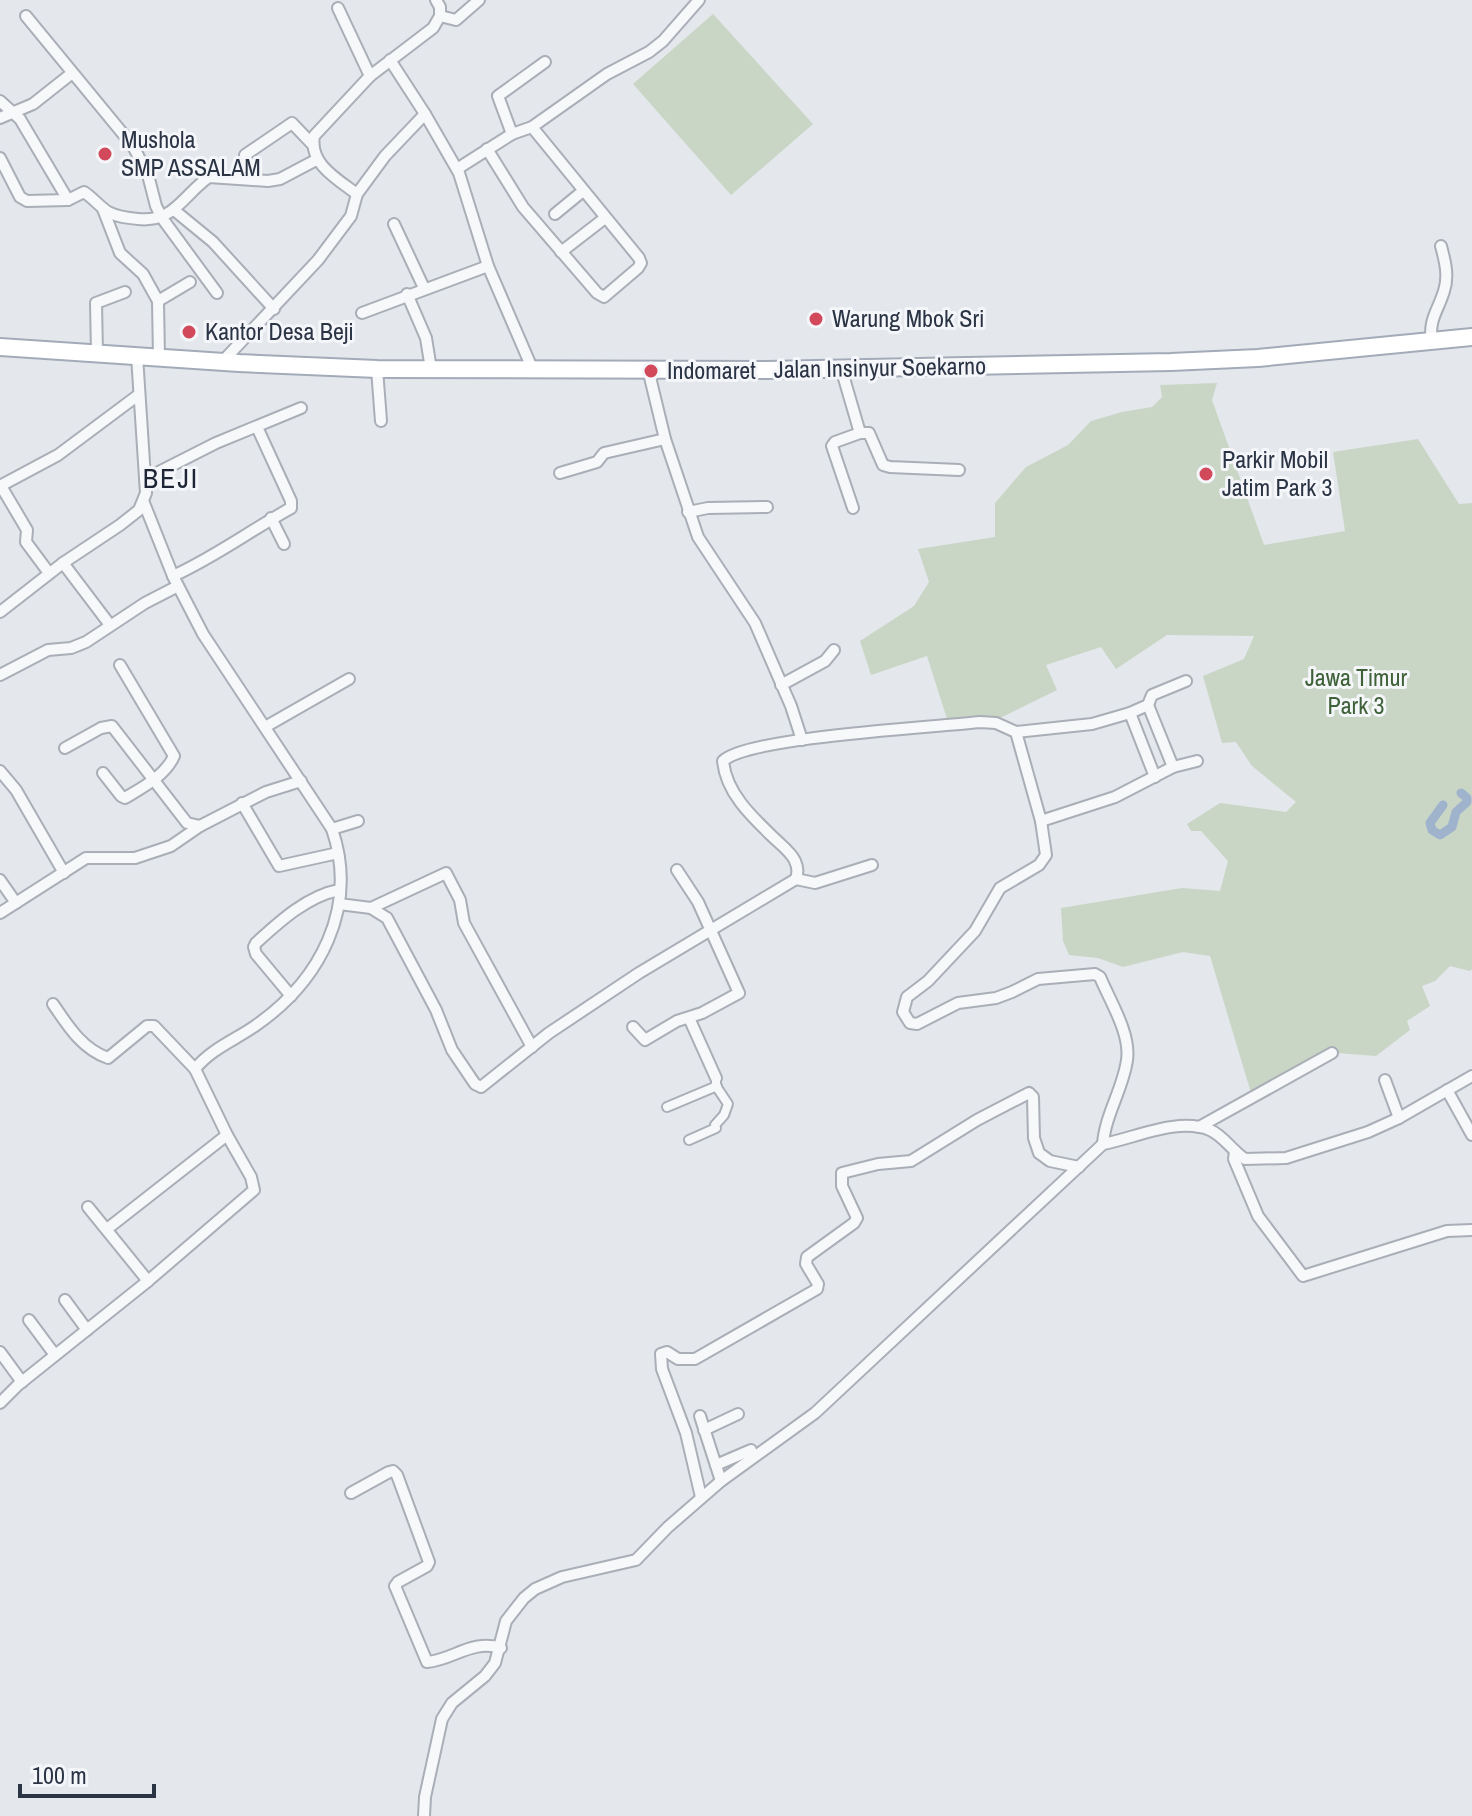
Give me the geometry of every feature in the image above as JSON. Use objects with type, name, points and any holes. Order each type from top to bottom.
[{"type":"main road","name":"Jalan Insinyur Soekarno","points":[[0,347],[377,369],[841,368],[1258,358],[1472,337]]},
{"type":"street","points":[[357,194],[316,160],[313,145],[317,131],[370,76],[433,28],[440,16],[436,0]]},
{"type":"street","points":[[440,16],[456,20],[479,0]]},
{"type":"street","points":[[457,169],[512,134],[532,127],[607,74],[649,52],[663,41],[699,0]]},
{"type":"street","points":[[338,8],[370,76]]},
{"type":"street","points":[[26,16],[133,146],[148,175],[162,218],[217,293]]},
{"type":"street","points":[[390,60],[457,169],[488,266],[532,368]]},
{"type":"street","points":[[512,134],[498,96],[545,62]]},
{"type":"street","points":[[0,118],[33,104],[71,74]]},
{"type":"street","points":[[0,101],[33,138],[68,200]]},
{"type":"street","points":[[222,362],[318,260],[351,216],[357,194],[385,156],[425,114]]},
{"type":"street","points":[[245,155],[292,123],[313,145]]},
{"type":"street","points":[[487,149],[523,207],[597,293],[604,297],[641,263],[532,127]]},
{"type":"street","points":[[0,158],[20,197],[27,201],[68,200],[84,192],[103,209],[118,217],[151,221],[174,210],[209,177],[268,181],[280,179],[316,160]]},
{"type":"street","points":[[555,214],[583,191]]},
{"type":"street","points":[[103,209],[120,253],[143,274],[158,301],[159,358]]},
{"type":"street","points":[[174,210],[213,242],[274,309]]},
{"type":"street","points":[[561,252],[605,218]]},
{"type":"street","points":[[394,224],[424,288]]},
{"type":"street","points":[[1432,342],[1429,327],[1446,279],[1441,246]]},
{"type":"street","points":[[362,313],[488,266]]},
{"type":"street","points":[[158,301],[190,282]]},
{"type":"street","points":[[97,353],[94,305],[125,292]]},
{"type":"street","points":[[407,294],[426,338],[431,369]]},
{"type":"street","points":[[137,356],[144,503],[176,581],[203,634],[332,829],[338,853],[339,904],[331,937],[319,964],[291,996],[256,1026],[224,1044],[195,1069]]},
{"type":"street","points":[[841,368],[860,433]]},
{"type":"street","points":[[377,369],[381,421]]},
{"type":"street","points":[[648,369],[665,439],[688,512],[706,551],[755,623],[802,740]]},
{"type":"street","points":[[49,573],[26,542],[27,530],[0,486],[58,455],[137,396]]},
{"type":"street","points":[[145,479],[216,443],[301,408]]},
{"type":"street","points":[[0,675],[48,650],[71,648],[86,642],[271,518],[291,508],[291,501],[257,427]]},
{"type":"street","points":[[853,508],[832,446],[860,433],[869,433],[881,462],[886,466],[959,470]]},
{"type":"street","points":[[560,473],[597,462],[604,453],[665,439]]},
{"type":"street","points":[[0,612],[49,573],[120,525],[144,503]]},
{"type":"street","points":[[688,512],[708,508],[767,507]]},
{"type":"street","points":[[271,518],[284,544]]},
{"type":"street","points":[[63,563],[110,625]]},
{"type":"street","points":[[781,685],[825,661],[834,650]]},
{"type":"street","points":[[103,773],[125,798],[154,780],[169,767],[174,756],[120,665]]},
{"type":"street","points":[[265,727],[349,679]]},
{"type":"street","points":[[1173,767],[1148,705],[1152,695],[1186,681]]},
{"type":"street","points":[[796,879],[794,858],[734,794],[723,761],[741,751],[802,740],[980,722],[996,723],[1016,732],[1092,724],[1148,705]]},
{"type":"street","points":[[1130,713],[1155,777]]},
{"type":"street","points":[[65,748],[101,728],[112,726],[187,823],[200,826]]},
{"type":"street","points":[[1016,732],[1047,847],[1044,860],[1000,888],[975,931],[928,981],[907,997],[903,1012],[910,1023],[917,1024],[958,1003],[996,998],[1038,979],[1095,974],[1100,977],[1120,1025],[1127,1059],[1104,1131],[1103,1144]]},
{"type":"street","points":[[1041,821],[1115,797],[1173,767],[1197,761]]},
{"type":"street","points":[[0,771],[16,790],[64,873]]},
{"type":"street","points":[[0,913],[86,858],[125,860],[171,846],[242,803],[301,781]]},
{"type":"street","points":[[242,803],[279,866],[338,853]]},
{"type":"street","points":[[332,829],[358,821]]},
{"type":"street","points":[[339,904],[371,908],[387,918],[436,1010],[452,1050],[475,1084],[481,1087],[549,1033],[639,973],[796,879],[815,883],[872,865]]},
{"type":"street","points":[[633,1027],[645,1040],[677,1021],[739,993],[698,902],[677,870]]},
{"type":"street","points":[[371,908],[446,873],[460,900],[464,923],[532,1047]]},
{"type":"street","points":[[0,880],[16,903]]},
{"type":"street","points":[[291,996],[256,954],[254,947],[283,918],[339,890]]},
{"type":"street","points":[[0,1403],[254,1190],[251,1177],[195,1069],[154,1026],[147,1026],[108,1058],[89,1049],[53,1004]]},
{"type":"street","points":[[689,1018],[728,1104],[716,1128],[689,1140]]},
{"type":"street","points":[[1199,1127],[1332,1053]]},
{"type":"street","points":[[424,1816],[442,1719],[452,1703],[485,1676],[495,1663],[506,1621],[514,1609],[535,1589],[562,1577],[636,1560],[701,1497],[815,1413],[1103,1144],[1161,1128],[1199,1127],[1217,1134],[1245,1159],[1286,1158],[1368,1132],[1472,1076]]},
{"type":"street","points":[[1385,1080],[1399,1118]]},
{"type":"street","points":[[667,1107],[716,1082]]},
{"type":"street","points":[[1447,1090],[1472,1135]]},
{"type":"street","points":[[701,1497],[686,1433],[662,1369],[661,1354],[667,1352],[678,1359],[695,1359],[817,1289],[818,1284],[806,1264],[807,1257],[857,1218],[842,1186],[842,1173],[878,1164],[911,1161],[977,1120],[1029,1093],[1033,1097],[1034,1138],[1039,1153],[1050,1161],[1079,1167]]},
{"type":"street","points":[[107,1229],[227,1135]]},
{"type":"street","points":[[1235,1151],[1234,1159],[1258,1216],[1303,1276],[1447,1231],[1472,1230]]},
{"type":"street","points":[[88,1207],[148,1281]]},
{"type":"street","points":[[65,1300],[87,1330]]},
{"type":"street","points":[[29,1320],[55,1355]]},
{"type":"street","points":[[0,1352],[22,1382]]},
{"type":"street","points":[[704,1430],[738,1414]]},
{"type":"street","points":[[700,1416],[721,1481]]},
{"type":"street","points":[[716,1465],[751,1450]]},
{"type":"street","points":[[351,1493],[389,1472],[397,1475],[429,1562],[395,1586],[427,1662],[478,1645],[501,1648]]},
{"type":"green space","points":[[713,14],[813,124],[731,195],[633,84]]},
{"type":"green space","name":"Jawa Timur Park 3","points":[[1217,383],[1212,400],[1264,545],[1345,531],[1333,452],[1418,439],[1459,504],[1472,503],[1472,969],[1450,966],[1435,981],[1422,986],[1430,1006],[1407,1021],[1410,1030],[1376,1056],[1324,1052],[1251,1093],[1210,956],[1183,952],[1123,967],[1098,958],[1069,955],[1063,941],[1061,908],[1182,888],[1220,891],[1228,861],[1201,831],[1191,831],[1187,824],[1220,803],[1286,812],[1296,802],[1252,766],[1236,742],[1222,743],[1203,676],[1244,659],[1254,636],[1167,635],[1116,669],[1101,647],[1046,665],[1057,690],[1002,717],[948,722],[927,656],[871,675],[860,641],[914,606],[929,582],[918,549],[995,537],[995,503],[1026,467],[1068,445],[1091,421],[1152,407],[1162,397],[1160,385]]},
{"type":"waterway","points":[[1443,805],[1430,823],[1432,830],[1440,835],[1452,827],[1456,812],[1467,802],[1461,793]]},
{"type":"place","name":"Mushola SMP ASSALAM","points":[[105,154]]},
{"type":"place","name":"Warung Mbok Sri","points":[[816,319]]},
{"type":"place","name":"Kantor Desa Beji","points":[[189,332]]},
{"type":"place","name":"Indomaret","points":[[651,371]]},
{"type":"place","name":"Parkir Mobil Jatim Park 3","points":[[1206,474]]},
{"type":"district","name":"BEJI","points":[[171,478]]}]
